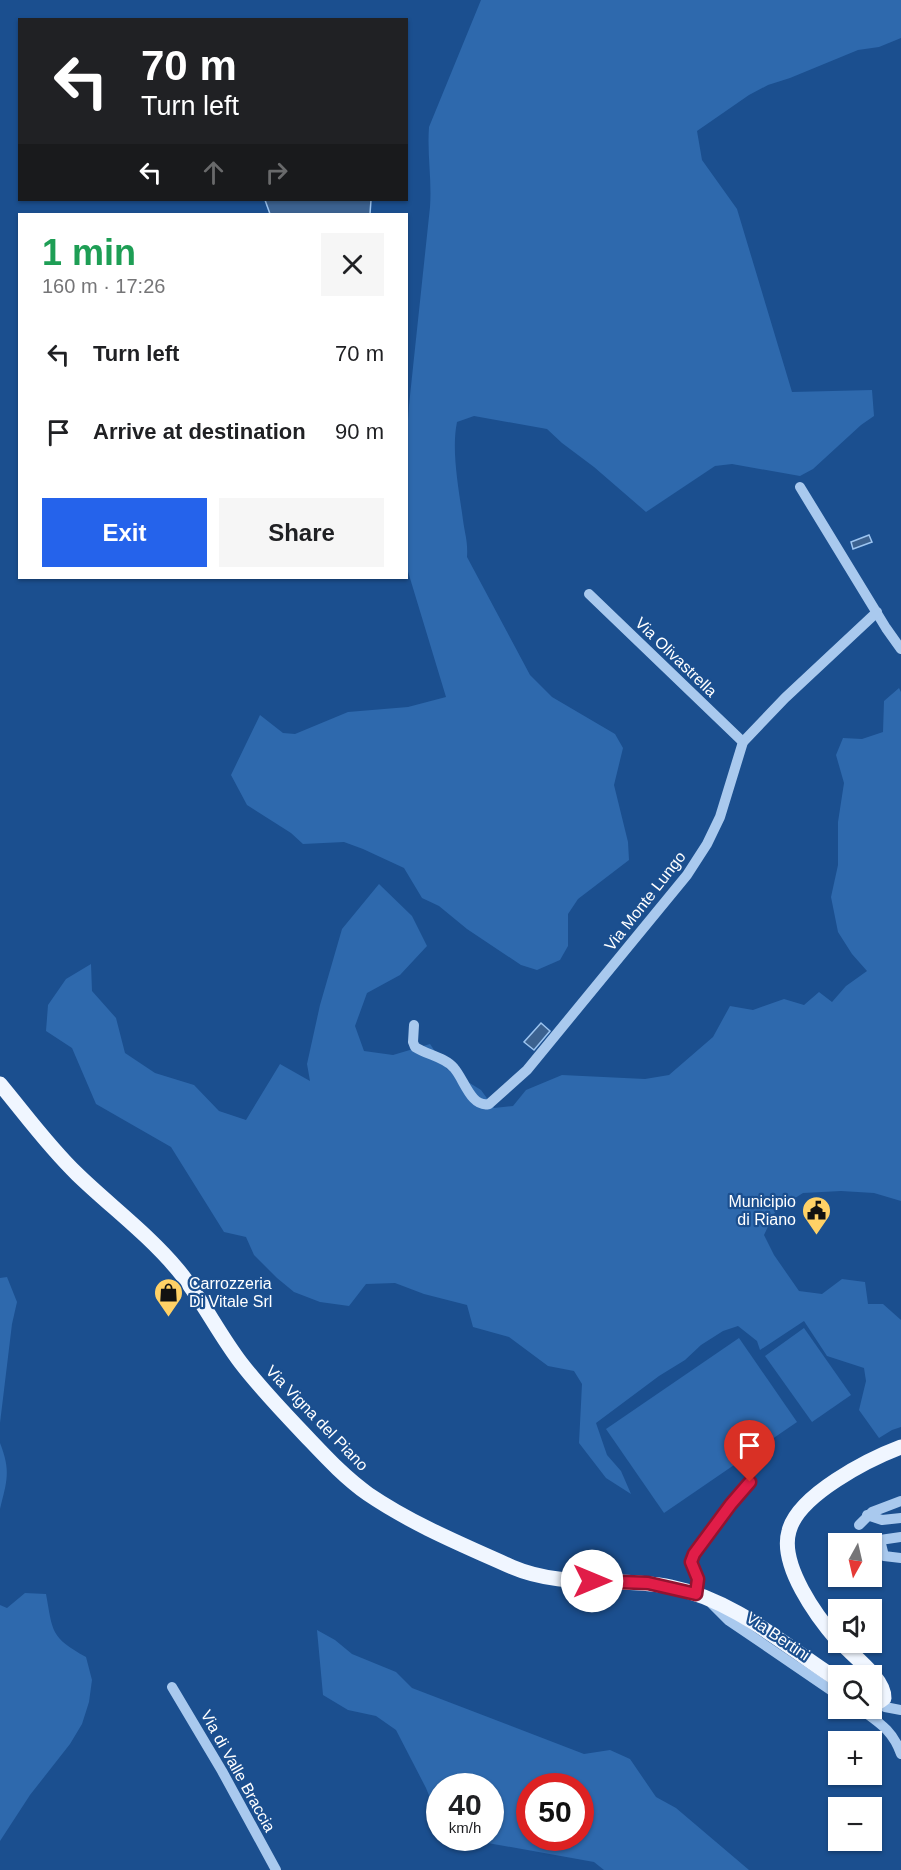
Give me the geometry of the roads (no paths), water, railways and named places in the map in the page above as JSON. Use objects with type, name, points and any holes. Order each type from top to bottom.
[{"type":"main road","name":"Via Vigna del Piano","points":[[0,1084],[63,1160],[150,1239],[178,1270],[198,1296],[231,1349],[267,1395],[337,1468],[367,1493],[414,1521],[514,1568],[533,1574],[565,1581],[648,1583],[700,1596],[763,1628],[828,1673]]},
{"type":"main road","points":[[828,1628],[817,1615],[799,1584],[788,1551],[789,1529],[801,1510],[827,1487],[864,1463],[901,1447]]},
{"type":"main road","points":[[850,1653],[863,1665]]},
{"type":"street","points":[[800,487],[901,649]]},
{"type":"street","name":"Via Olivastrella","points":[[589,594],[743,742]]},
{"type":"street","name":"Via Monte Lungo","points":[[414,1025],[415,1047],[449,1063],[476,1101],[482,1105],[489,1104],[527,1070],[687,874],[720,817],[743,742],[785,698],[876,612]]},
{"type":"street","points":[[700,1596],[698,1579],[691,1562],[694,1554],[750,1482]]},
{"type":"street","points":[[859,1525],[867,1515],[901,1501]]},
{"type":"street","points":[[867,1515],[882,1520],[901,1518]]},
{"type":"street","points":[[901,1537],[880,1540],[884,1556],[901,1558]]},
{"type":"street","name":"Via Bertini","points":[[700,1596],[728,1620],[828,1688]]},
{"type":"street","name":"Via di Valle Braccia","points":[[172,1687],[276,1870]]},
{"type":"street","points":[[882,1705],[901,1710]]},
{"type":"street","points":[[874,1719],[894,1736],[901,1754]]},
{"type":"place","name":"Municipio di Riano","points":[[817,1236]]},
{"type":"place","name":"Carrozzeria Di Vitale Srl","points":[[168,1318]]}]
